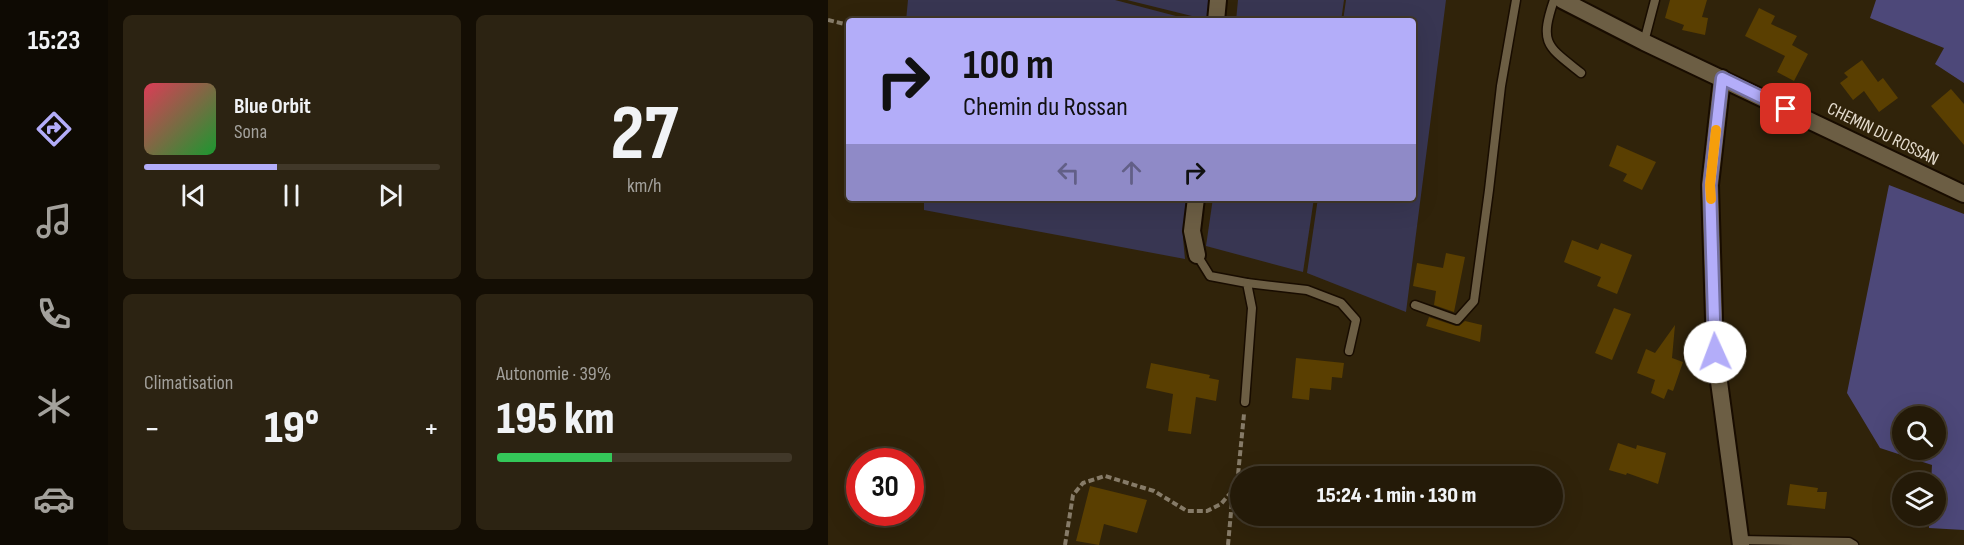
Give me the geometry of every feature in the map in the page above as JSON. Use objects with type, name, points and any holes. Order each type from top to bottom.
[{"type":"street","points":[[1216,18],[1218,0]]},
{"type":"street","name":"CHEMIN DU ROSSAN","points":[[1562,0],[1644,42],[1964,194]]},
{"type":"street","points":[[1722,78],[1710,185],[1715,352],[1741,542]]},
{"type":"street","points":[[1196,201],[1192,231],[1197,255]]},
{"type":"lane","points":[[1415,305],[1457,320],[1474,301],[1501,86],[1516,0]]},
{"type":"lane","points":[[1554,0],[1545,32],[1553,50],[1581,73]]},
{"type":"lane","points":[[1644,42],[1655,0]]},
{"type":"lane","points":[[1197,255],[1210,276],[1307,290],[1341,303],[1356,320],[1349,351]]},
{"type":"lane","points":[[1245,402],[1252,308],[1247,283]]},
{"type":"lane","points":[[1741,542],[1849,542],[1854,545]]},
{"type":"path","points":[[828,20],[846,24]]},
{"type":"path","points":[[1239,466],[1245,402]]},
{"type":"path","points":[[1065,545],[1073,495],[1083,483],[1105,476],[1154,491],[1187,511],[1208,511],[1221,504],[1230,494]]},
{"type":"path","points":[[1228,545],[1230,523]]},
{"type":"shaded area","points":[[908,0],[1115,0],[1184,18],[906,18]]},
{"type":"shaded area","points":[[1127,0],[1211,0],[1208,18],[1200,18]]},
{"type":"shaded area","points":[[1238,0],[1344,0],[1341,18],[1236,18]]},
{"type":"shaded area","points":[[1346,0],[1446,0],[1406,312],[1307,273],[1318,201],[1416,201],[1416,18],[1343,18]]},
{"type":"shaded area","points":[[1876,0],[1964,0],[1964,83],[1935,64],[1944,48],[1870,18]]},
{"type":"shaded area","points":[[1889,185],[1964,214],[1964,530],[1929,528],[1929,526],[1946,526],[1946,472],[1932,472],[1932,465],[1917,460],[1946,460],[1946,406],[1892,406],[1892,452],[1880,448],[1847,393]]},
{"type":"shaded area","points":[[924,201],[1187,201],[1183,238],[1185,259],[924,210]]},
{"type":"shaded area","points":[[1213,201],[1314,201],[1303,272],[1206,246]]},
{"type":"building","points":[[1670,0],[1707,0],[1702,17],[1708,18],[1705,35],[1682,30],[1684,25],[1665,18]]},
{"type":"building","points":[[1759,8],[1775,16],[1771,24],[1797,36],[1792,45],[1808,54],[1794,81],[1777,72],[1785,56],[1745,36]]},
{"type":"building","points":[[1862,60],[1878,82],[1883,78],[1898,98],[1879,112],[1864,91],[1853,100],[1840,83],[1848,77],[1844,73]]},
{"type":"building","points":[[1951,89],[1964,104],[1964,145],[1931,106]]},
{"type":"building","points":[[1617,145],[1656,162],[1642,190],[1623,181],[1627,174],[1609,166]]},
{"type":"building","points":[[1572,240],[1598,250],[1601,243],[1632,255],[1617,294],[1597,286],[1601,277],[1564,262]]},
{"type":"building","points":[[1446,253],[1465,257],[1454,312],[1434,305],[1436,291],[1413,286],[1417,263],[1443,268]]},
{"type":"building","points":[[1614,308],[1631,314],[1612,360],[1595,353]]},
{"type":"building","points":[[1429,317],[1456,326],[1465,321],[1482,325],[1480,342],[1426,326]]},
{"type":"building","points":[[1675,325],[1672,358],[1683,362],[1673,391],[1668,389],[1664,399],[1651,393],[1655,380],[1637,373],[1646,349],[1655,353]]},
{"type":"building","points":[[1296,358],[1344,363],[1342,378],[1332,377],[1331,390],[1310,388],[1309,400],[1292,398]]},
{"type":"building","points":[[1151,363],[1210,375],[1209,378],[1219,380],[1216,401],[1196,397],[1191,434],[1168,431],[1173,394],[1146,388]]},
{"type":"building","points":[[1618,443],[1636,449],[1637,445],[1666,453],[1658,484],[1627,473],[1626,475],[1609,470]]},
{"type":"building","points":[[1790,484],[1818,488],[1817,492],[1827,492],[1825,509],[1787,505]]},
{"type":"building","points":[[1090,486],[1147,500],[1137,533],[1104,524],[1099,545],[1076,541]]},
{"type":"slow traffic","points":[[1711,199],[1710,185],[1716,130]]},
{"type":"route","points":[[1715,352],[1710,185],[1722,78],[1786,109]]}]
